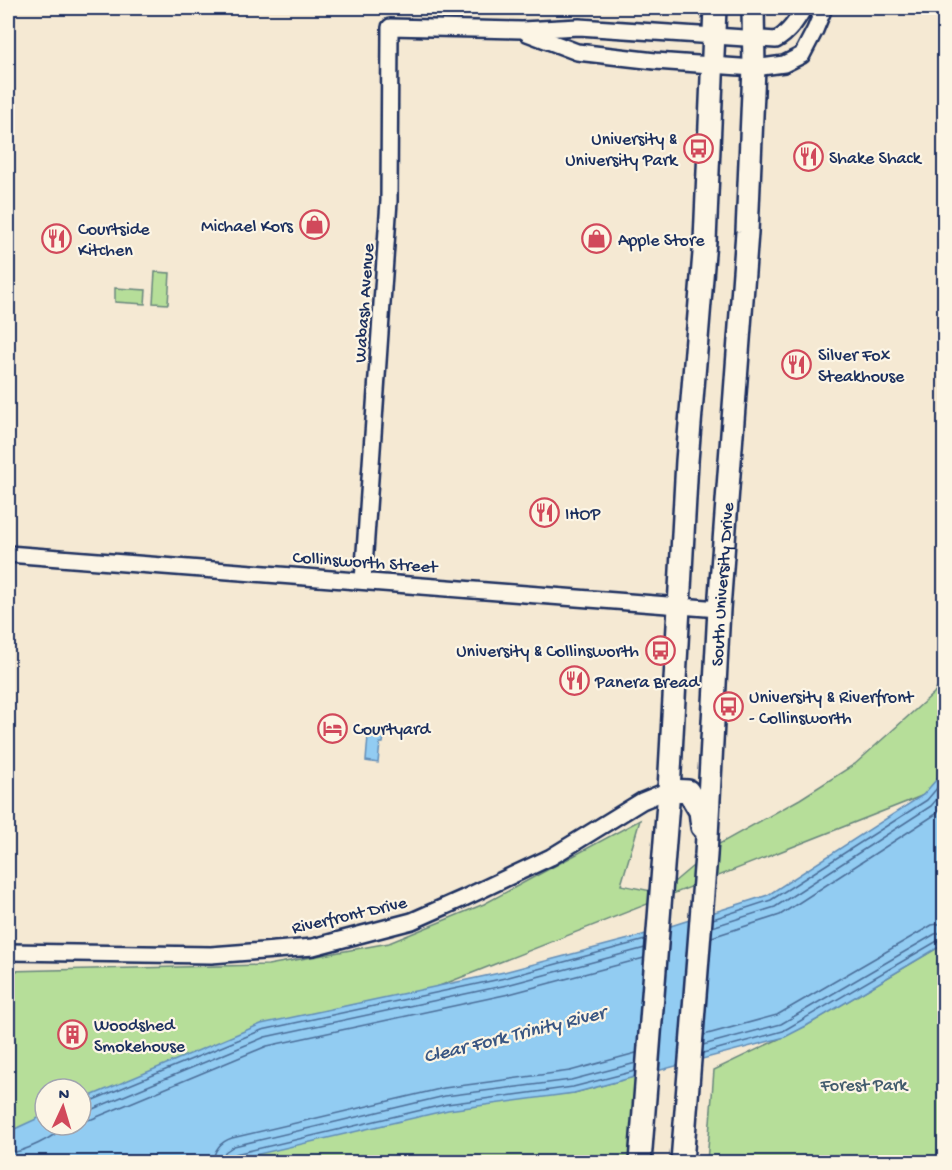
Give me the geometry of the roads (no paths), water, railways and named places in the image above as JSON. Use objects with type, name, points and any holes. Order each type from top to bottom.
[{"type":"main road","points":[[640,1162],[669,790],[687,460],[705,241],[715,8]]},
{"type":"main road","name":"South University Drive","points":[[682,1162],[705,864],[719,609],[747,232],[754,68],[753,8]]},
{"type":"main road","points":[[669,790],[688,791],[700,811],[705,864]]},
{"type":"street","points":[[522,30],[579,27],[776,40],[784,36],[804,8]]},
{"type":"street","points":[[522,30],[577,52],[754,68],[784,64],[802,55],[816,30],[824,8]]},
{"type":"street","name":"Wabash Avenue","points":[[363,581],[389,201],[390,27],[522,30]]},
{"type":"street","name":"Collinsworth Street","points":[[8,554],[719,609]]},
{"type":"street","name":"Riverfront Drive","points":[[8,952],[211,955],[313,947],[412,921],[510,878],[550,857],[642,801],[669,790]]},
{"type":"water","points":[[368,736],[384,737],[383,743],[380,743],[378,763],[366,761]]},
{"type":"water","name":"Clear Fork Trinity River","points":[[944,771],[944,944],[785,1037],[574,1093],[448,1110],[224,1162],[8,1162],[8,1132],[33,1121],[33,1137],[93,1137],[93,1095],[261,1024],[504,972],[633,938],[768,895],[923,795]]},
{"type":"place","name":"University & University Park","points":[[698,148]]},
{"type":"place","name":"Shake Shack","points":[[808,157]]},
{"type":"place","name":"Michael Kors","points":[[314,225]]},
{"type":"place","name":"Courtside Kitchen","points":[[57,238]]},
{"type":"place","name":"Apple Store","points":[[597,239]]},
{"type":"place","name":"Silver Fox Steakhouse","points":[[797,364]]},
{"type":"place","name":"IHOP","points":[[544,513]]},
{"type":"place","name":"University & Collinsworth","points":[[660,650]]},
{"type":"place","name":"Panera Bread","points":[[574,681]]},
{"type":"place","name":"University & Riverfront - Collinsworth","points":[[728,706]]},
{"type":"place","name":"Courtyard","points":[[332,728]]},
{"type":"place","name":"Woodshed Smokehouse","points":[[73,1034]]},
{"type":"park label","name":"Forest Park","points":[[864,1084]]}]
